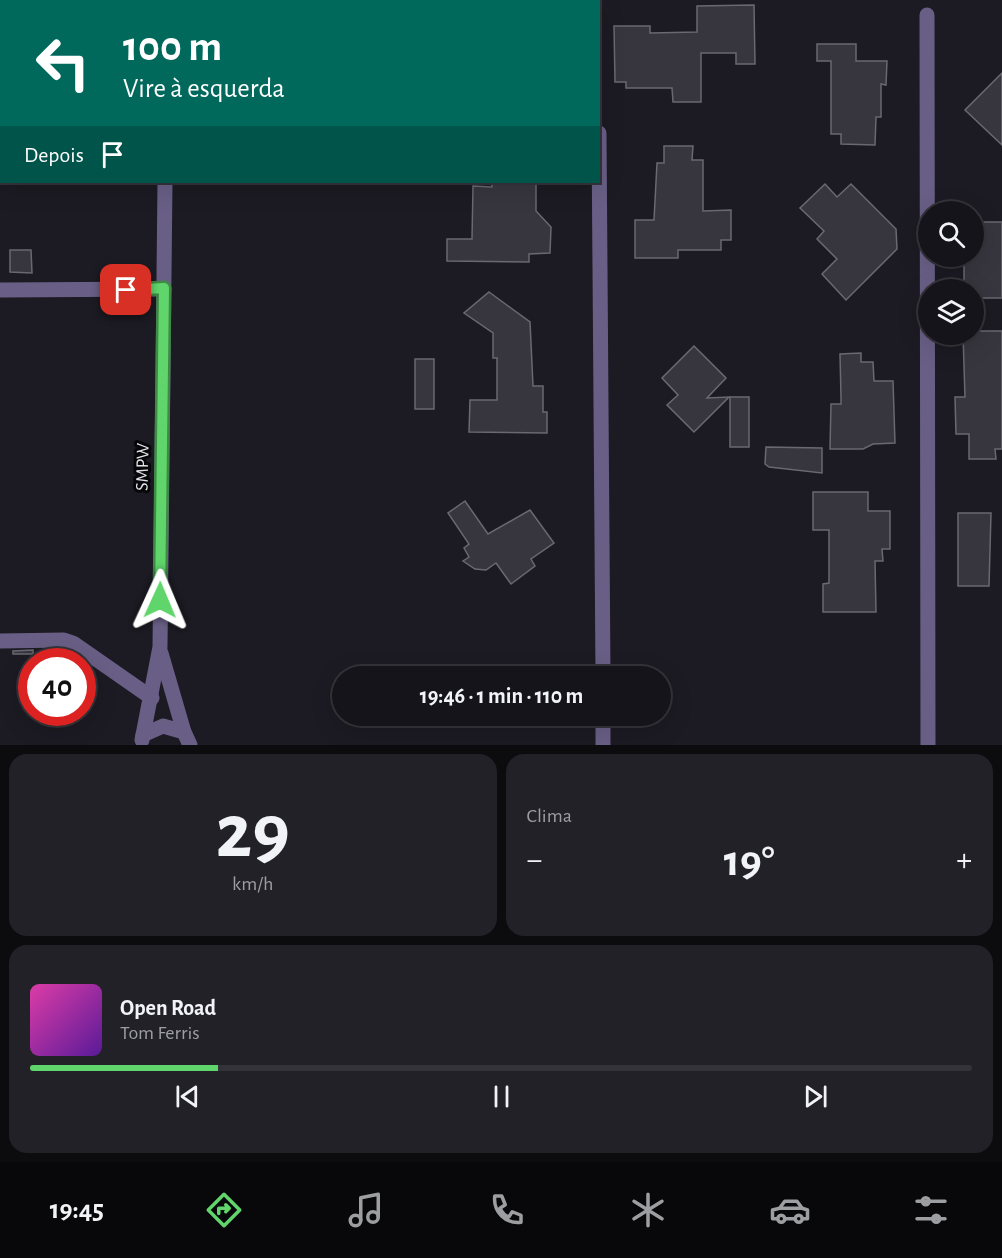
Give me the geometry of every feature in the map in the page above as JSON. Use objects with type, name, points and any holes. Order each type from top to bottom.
[{"type":"street","points":[[927,15],[928,745]]},
{"type":"street","name":"SMPW","points":[[142,740],[152,698],[160,647],[165,183]]},
{"type":"street","points":[[599,183],[603,666]]},
{"type":"street","points":[[0,290],[164,288]]},
{"type":"street","points":[[0,641],[64,640],[73,643],[152,698]]},
{"type":"street","name":"SMPW","points":[[160,647],[187,739]]},
{"type":"street","points":[[142,740],[163,726],[187,739]]},
{"type":"street","points":[[603,726],[603,745]]},
{"type":"building","points":[[754,5],[755,64],[736,64],[736,53],[701,53],[701,102],[673,102],[672,88],[626,88],[626,82],[615,82],[614,26],[650,26],[650,33],[697,32],[697,6]]},
{"type":"building","points":[[817,44],[856,44],[856,61],[887,61],[886,85],[881,84],[881,117],[876,117],[875,145],[841,144],[841,134],[831,134],[831,61],[817,61]]},
{"type":"building","points":[[1002,73],[1002,145],[965,110]]},
{"type":"building","points":[[664,146],[693,146],[692,160],[703,160],[703,211],[731,210],[731,240],[721,240],[721,250],[678,250],[678,258],[635,258],[635,220],[654,220],[657,163],[664,163]]},
{"type":"building","points":[[492,183],[536,183],[536,211],[551,227],[550,253],[529,254],[529,262],[447,261],[447,239],[472,239],[473,186],[492,187]]},
{"type":"building","points":[[825,184],[837,197],[851,184],[896,229],[897,249],[846,300],[822,274],[837,259],[817,239],[824,231],[800,208]]},
{"type":"building","points":[[984,222],[1002,222],[1002,298],[984,298],[984,279],[964,279],[964,267],[984,267]]},
{"type":"building","points":[[10,250],[31,250],[32,273],[10,272]]},
{"type":"building","points":[[489,292],[530,322],[533,386],[543,386],[543,412],[547,412],[547,433],[469,432],[470,400],[497,400],[497,358],[493,358],[493,333],[464,313]]},
{"type":"building","points":[[984,331],[1002,331],[1002,449],[995,449],[996,459],[969,459],[969,434],[956,434],[955,397],[965,397],[963,345],[984,345]]},
{"type":"building","points":[[694,346],[726,378],[707,398],[729,397],[694,432],[667,405],[678,395],[662,378]]},
{"type":"building","points":[[861,353],[861,362],[873,362],[874,381],[893,381],[895,443],[873,444],[863,449],[830,449],[831,404],[841,404],[840,354]]},
{"type":"building","points":[[415,359],[434,359],[434,409],[415,409]]},
{"type":"building","points":[[730,397],[749,397],[749,447],[730,447]]},
{"type":"building","points":[[766,447],[822,448],[822,473],[769,467],[765,464]]},
{"type":"building","points":[[813,492],[868,492],[868,511],[890,511],[890,549],[882,549],[883,561],[875,561],[876,612],[823,612],[823,584],[829,583],[829,530],[813,530]]},
{"type":"building","points":[[465,501],[488,534],[530,510],[554,543],[531,559],[535,566],[511,584],[496,563],[486,570],[475,569],[463,561],[469,557],[464,548],[469,544],[448,513]]},
{"type":"building","points":[[958,513],[991,513],[989,586],[958,586]]},
{"type":"route","points":[[126,290],[164,288],[160,600]]}]
